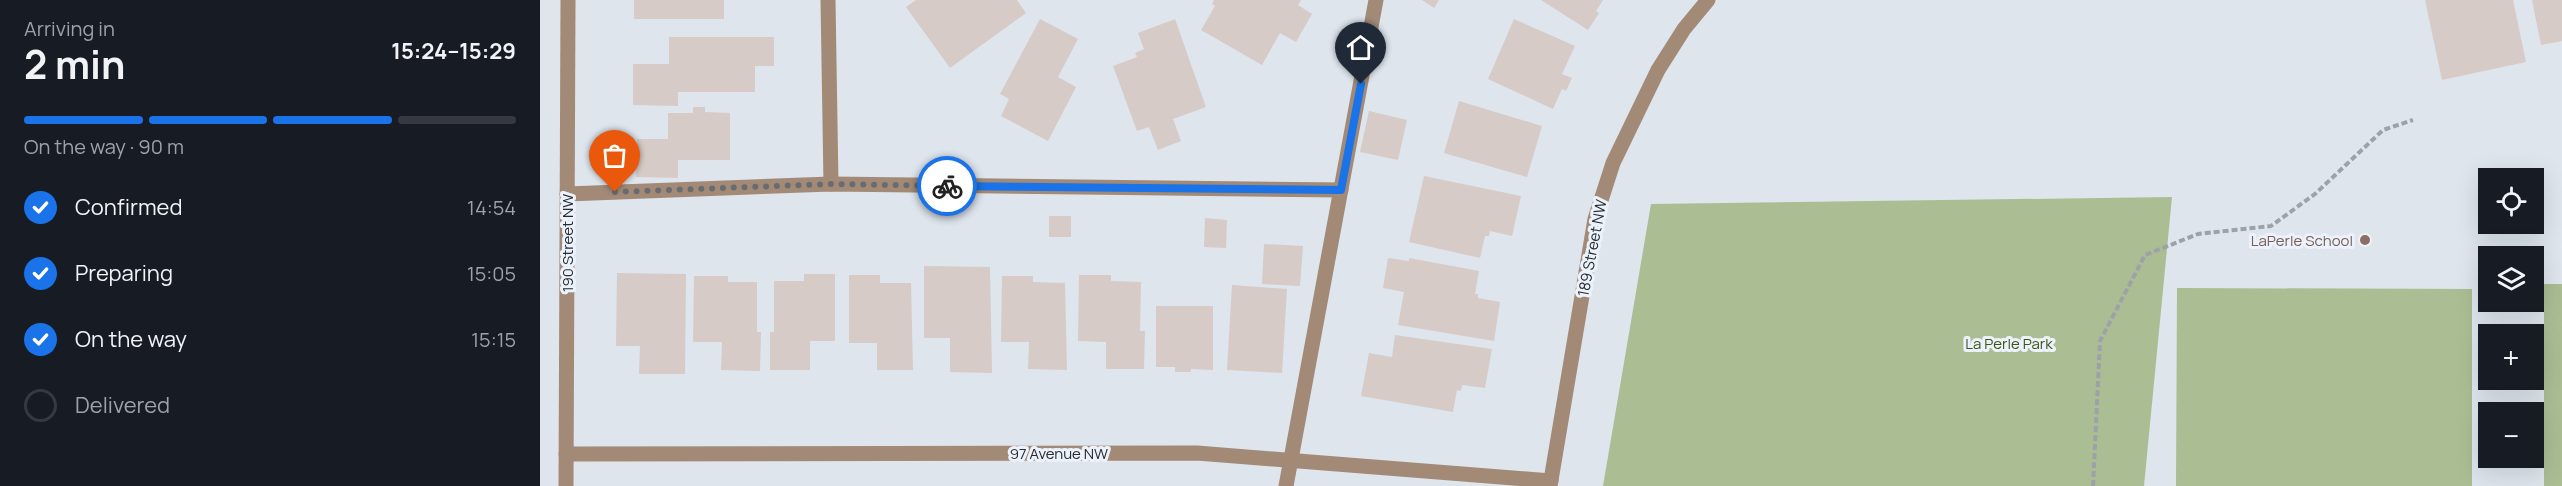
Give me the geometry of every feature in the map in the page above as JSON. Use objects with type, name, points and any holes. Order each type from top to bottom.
[{"type":"street","name":"190 Street NW","points":[[566,486],[568,0]]},
{"type":"street","points":[[828,0],[831,184]]},
{"type":"street","points":[[1286,486],[1376,0]]},
{"type":"street","name":"189 Street NW","points":[[1550,484],[1595,219],[1612,163],[1658,70],[1708,0]]},
{"type":"street","points":[[567,194],[831,184],[1341,190]]},
{"type":"street","name":"97 Avenue NW","points":[[566,454],[1197,453],[1550,484]]},
{"type":"path","points":[[2093,486],[2100,341],[2145,255],[2198,234],[2271,226],[2315,194],[2383,130],[2413,120]]},
{"type":"green space","name":"La Perle Park","points":[[2172,197],[2144,486],[1603,486],[1651,204]]},
{"type":"green space","points":[[2544,284],[2562,284],[2562,486],[2544,486]]},
{"type":"green space","points":[[2177,288],[2472,289],[2472,486],[2176,486]]},
{"type":"building","points":[[634,0],[724,0],[724,19],[634,19]]},
{"type":"building","points":[[916,0],[1017,0],[1026,13],[950,68],[906,7]]},
{"type":"building","points":[[1214,0],[1301,0],[1298,5],[1312,14],[1296,42],[1280,33],[1262,65],[1201,30],[1215,6],[1212,4]]},
{"type":"building","points":[[1422,0],[1439,0],[1434,8]]},
{"type":"building","points":[[1541,0],[1603,0],[1596,11],[1599,13],[1588,30]]},
{"type":"building","points":[[2425,0],[2513,0],[2526,62],[2442,80]]},
{"type":"building","points":[[2532,0],[2562,0],[2562,41],[2541,45]]},
{"type":"building","points":[[1040,19],[1078,39],[1058,77],[1076,87],[1048,141],[1001,116],[1009,99],[1000,94]]},
{"type":"building","points":[[1175,19],[1206,107],[1173,119],[1181,141],[1158,150],[1149,127],[1137,131],[1113,66],[1137,57],[1135,53],[1144,49],[1138,33]]},
{"type":"building","points":[[1514,19],[1575,46],[1562,74],[1572,78],[1566,91],[1562,89],[1553,109],[1488,79]]},
{"type":"building","points":[[669,37],[774,37],[774,66],[755,66],[755,92],[678,92],[678,106],[633,105],[633,64],[669,64]]},
{"type":"building","points":[[1459,101],[1542,126],[1527,177],[1444,153]]},
{"type":"building","points":[[693,107],[705,107],[705,112],[730,113],[730,160],[678,160],[678,178],[636,177],[637,139],[668,139],[668,113],[693,113]]},
{"type":"building","points":[[1369,111],[1407,120],[1398,160],[1360,152]]},
{"type":"building","points":[[1424,176],[1521,196],[1512,236],[1490,231],[1489,236],[1485,236],[1480,258],[1409,242]]},
{"type":"building","points":[[1049,216],[1071,216],[1071,237],[1049,237]]},
{"type":"building","points":[[1205,218],[1227,220],[1226,248],[1204,247]]},
{"type":"building","points":[[1264,244],[1303,246],[1300,286],[1262,284]]},
{"type":"building","points":[[1388,258],[1409,261],[1409,258],[1479,271],[1475,294],[1478,294],[1478,298],[1500,302],[1494,341],[1398,325],[1404,292],[1383,288]]},
{"type":"building","points":[[924,266],[990,267],[992,373],[950,372],[950,338],[924,338]]},
{"type":"building","points":[[617,273],[686,274],[685,374],[639,374],[640,346],[616,346]]},
{"type":"building","points":[[804,274],[835,274],[835,341],[810,341],[810,370],[770,370],[770,332],[774,332],[774,281],[804,281]]},
{"type":"building","points":[[849,275],[880,275],[880,283],[911,283],[913,370],[877,370],[877,343],[849,343]]},
{"type":"building","points":[[1079,275],[1111,275],[1111,281],[1141,282],[1140,331],[1145,331],[1144,369],[1106,369],[1106,342],[1078,341]]},
{"type":"building","points":[[694,276],[728,276],[728,282],[757,282],[757,332],[761,332],[760,371],[721,370],[722,342],[693,342]]},
{"type":"building","points":[[1002,276],[1033,276],[1033,282],[1065,283],[1067,370],[1028,369],[1029,342],[1001,342]]},
{"type":"building","points":[[1232,285],[1287,289],[1282,373],[1227,370]]},
{"type":"building","points":[[1156,306],[1213,306],[1213,370],[1191,369],[1191,372],[1175,372],[1175,367],[1156,367]]},
{"type":"building","points":[[1395,335],[1492,349],[1485,388],[1462,385],[1461,391],[1457,390],[1453,412],[1361,396],[1369,353],[1392,357]]},
{"type":"way so far","points":[[615,192],[831,184],[947,186]]},
{"type":"place","name":"LaPerle School","points":[[2365,240]]},
{"type":"route","points":[[947,186],[1341,190],[1361,84]]}]
